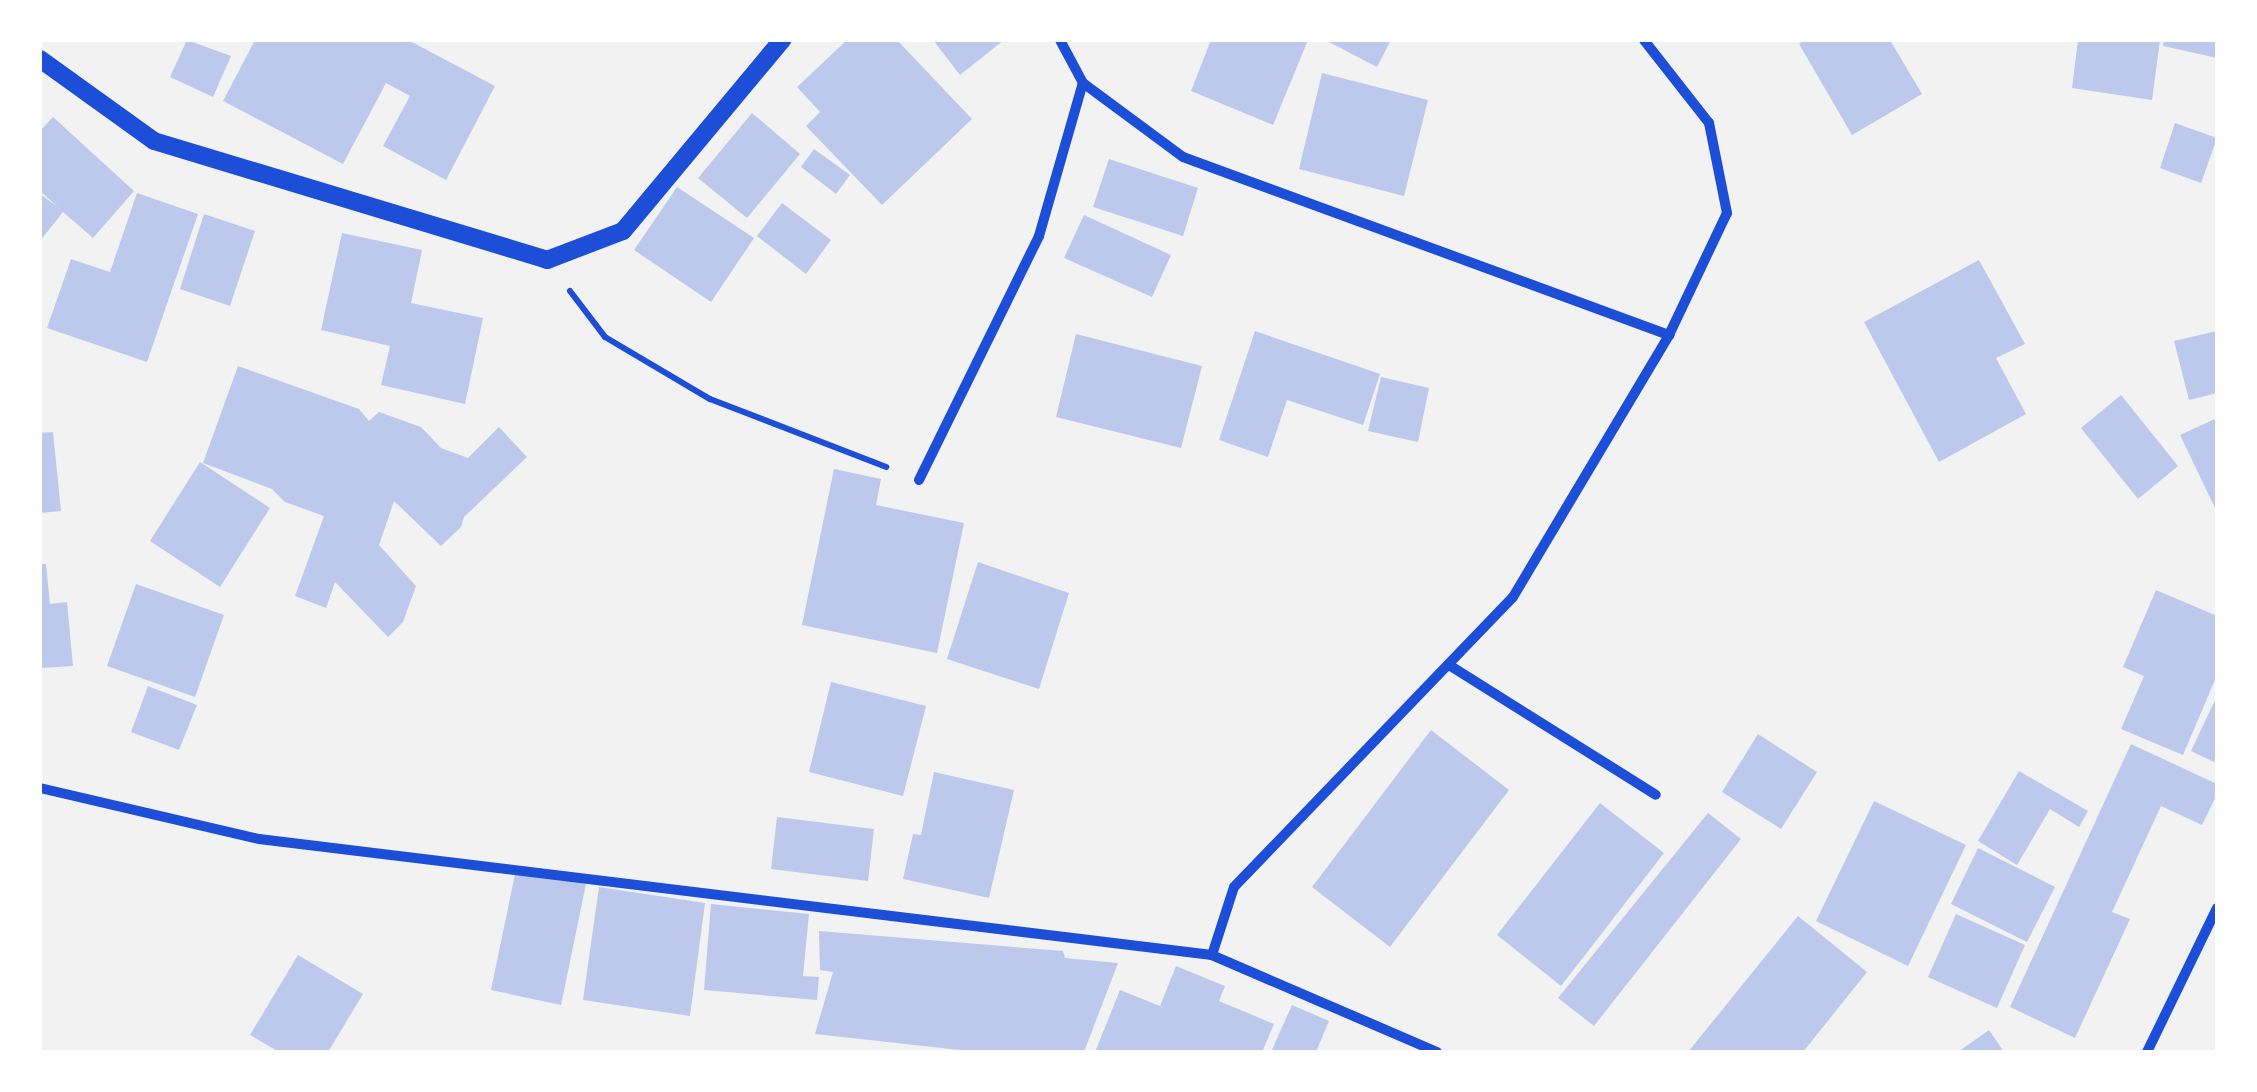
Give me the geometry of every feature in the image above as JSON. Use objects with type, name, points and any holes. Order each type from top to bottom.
[{"type":"street","points":[[40,59],[154,141],[547,260],[624,230],[782,40]]},
{"type":"street","points":[[1060,40],[1083,84],[1183,157],[1668,335]]},
{"type":"street","points":[[1212,955],[1234,886],[1513,597],[1668,335],[1726,212],[1709,123],[1644,40]]},
{"type":"street","points":[[919,480],[1039,236],[1083,84]]},
{"type":"street","points":[[1449,665],[1656,795]]},
{"type":"street","points":[[40,788],[259,839],[1212,955],[1437,1052]]},
{"type":"street","points":[[2148,1052],[2217,908]]},
{"type":"path","points":[[547,260],[605,338],[710,399],[919,480]]},
{"type":"building","points":[[187,40],[231,56],[213,97],[170,77]]},
{"type":"building","points":[[255,40],[408,40],[495,86],[446,180],[383,146],[410,96],[386,83],[343,164],[223,101]]},
{"type":"building","points":[[847,40],[897,40],[972,119],[882,205],[806,126],[820,112],[797,87]]},
{"type":"building","points":[[933,40],[1004,40],[960,75]]},
{"type":"building","points":[[1211,40],[1308,40],[1273,125],[1191,91]]},
{"type":"building","points":[[1325,40],[1391,40],[1377,67]]},
{"type":"building","points":[[1805,40],[1890,40],[1922,94],[1852,135],[1799,44]]},
{"type":"building","points":[[2078,40],[2160,40],[2152,100],[2072,88]]},
{"type":"building","points":[[2164,40],[2217,40],[2217,58],[2163,46]]},
{"type":"building","points":[[1322,73],[1428,100],[1404,196],[1299,169]]},
{"type":"building","points":[[752,113],[800,154],[747,218],[698,178]]},
{"type":"building","points":[[53,117],[134,191],[93,238],[63,212],[40,241],[40,194],[58,207],[40,191],[40,131]]},
{"type":"building","points":[[2175,123],[2217,138],[2201,183],[2160,168]]},
{"type":"building","points":[[814,149],[850,175],[836,194],[801,167]]},
{"type":"building","points":[[1109,159],[1198,188],[1183,236],[1093,207]]},
{"type":"building","points":[[677,187],[754,238],[711,302],[634,250]]},
{"type":"building","points":[[137,193],[198,214],[147,362],[47,328],[71,259],[110,272]]},
{"type":"building","points":[[782,203],[831,240],[806,274],[757,236]]},
{"type":"building","points":[[204,214],[255,231],[230,306],[180,289]]},
{"type":"building","points":[[1084,215],[1171,255],[1152,297],[1064,258]]},
{"type":"building","points":[[342,233],[422,250],[411,303],[483,318],[465,404],[381,385],[390,346],[321,330]]},
{"type":"building","points":[[1979,260],[2025,344],[1996,358],[2026,414],[1939,462],[1864,322]]},
{"type":"building","points":[[1255,331],[1380,374],[1363,425],[1287,400],[1268,457],[1219,440]]},
{"type":"building","points":[[2217,331],[2217,393],[2189,400],[2174,341]]},
{"type":"building","points":[[1076,334],[1202,366],[1181,448],[1056,417]]},
{"type":"building","points":[[238,366],[359,409],[369,421],[379,412],[421,427],[441,448],[468,458],[499,427],[527,457],[464,517],[461,527],[441,546],[394,501],[379,545],[416,586],[403,622],[388,637],[335,582],[326,608],[295,596],[324,516],[285,502],[272,489],[203,463]]},
{"type":"building","points":[[1381,377],[1429,388],[1418,442],[1368,431]]},
{"type":"building","points":[[2121,395],[2178,466],[2138,499],[2081,428]]},
{"type":"building","points":[[2217,418],[2217,512],[2180,435]]},
{"type":"building","points":[[53,432],[61,511],[40,513],[40,433]]},
{"type":"building","points":[[200,462],[270,508],[220,587],[150,541]]},
{"type":"building","points":[[834,469],[881,479],[876,505],[964,523],[937,653],[802,625]]},
{"type":"building","points":[[978,562],[1069,593],[1039,689],[947,659]]},
{"type":"building","points":[[40,564],[46,564],[50,604],[67,602],[73,666],[40,668]]},
{"type":"building","points":[[136,584],[224,615],[195,697],[107,666]]},
{"type":"building","points":[[2156,590],[2217,616],[2217,675],[2183,755],[2121,729],[2144,676],[2123,667]]},
{"type":"building","points":[[831,682],[926,706],[903,796],[809,772]]},
{"type":"building","points":[[148,686],[197,705],[179,750],[131,732]]},
{"type":"building","points":[[2217,696],[2217,756],[2214,762],[2191,751]]},
{"type":"building","points":[[1431,730],[1509,790],[1390,947],[1312,887]]},
{"type":"building","points":[[1758,734],[1817,772],[1781,829],[1722,792]]},
{"type":"building","points":[[2131,744],[2217,784],[2217,794],[2202,825],[2161,806],[2112,912],[2130,919],[2075,1038],[2010,1007]]},
{"type":"building","points":[[2019,771],[2088,811],[2079,827],[2050,809],[2017,865],[1978,841]]},
{"type":"building","points":[[934,772],[1014,790],[989,898],[903,879],[913,834],[921,835]]},
{"type":"building","points":[[1874,801],[1966,845],[1908,966],[1816,921]]},
{"type":"building","points":[[1600,803],[1664,853],[1561,986],[1497,935]]},
{"type":"building","points":[[1708,813],[1741,839],[1594,1026],[1558,998]]},
{"type":"building","points":[[777,817],[874,829],[868,881],[771,869]]},
{"type":"building","points":[[1978,848],[2055,887],[2027,942],[1951,904]]},
{"type":"building","points":[[516,869],[586,884],[561,1005],[491,990]]},
{"type":"building","points":[[599,887],[705,903],[690,1016],[583,1000]]},
{"type":"building","points":[[711,904],[809,914],[803,976],[819,977],[817,1000],[704,990]]},
{"type":"building","points":[[1956,914],[2025,945],[1997,1008],[1928,977]]},
{"type":"building","points":[[1798,916],[1867,972],[1803,1052],[1688,1052]]},
{"type":"building","points":[[819,931],[1063,951],[1065,958],[1118,963],[1084,1052],[978,1052],[815,1034],[833,972],[820,970]]},
{"type":"building","points":[[298,955],[363,994],[328,1052],[279,1052],[250,1035]]},
{"type":"building","points":[[1176,966],[1225,986],[1219,1001],[1274,1024],[1262,1052],[1095,1052],[1120,990],[1160,1006]]},
{"type":"building","points":[[1292,1005],[1329,1021],[1316,1052],[1271,1052]]},
{"type":"building","points":[[1989,1030],[2004,1052],[1958,1052]]}]
